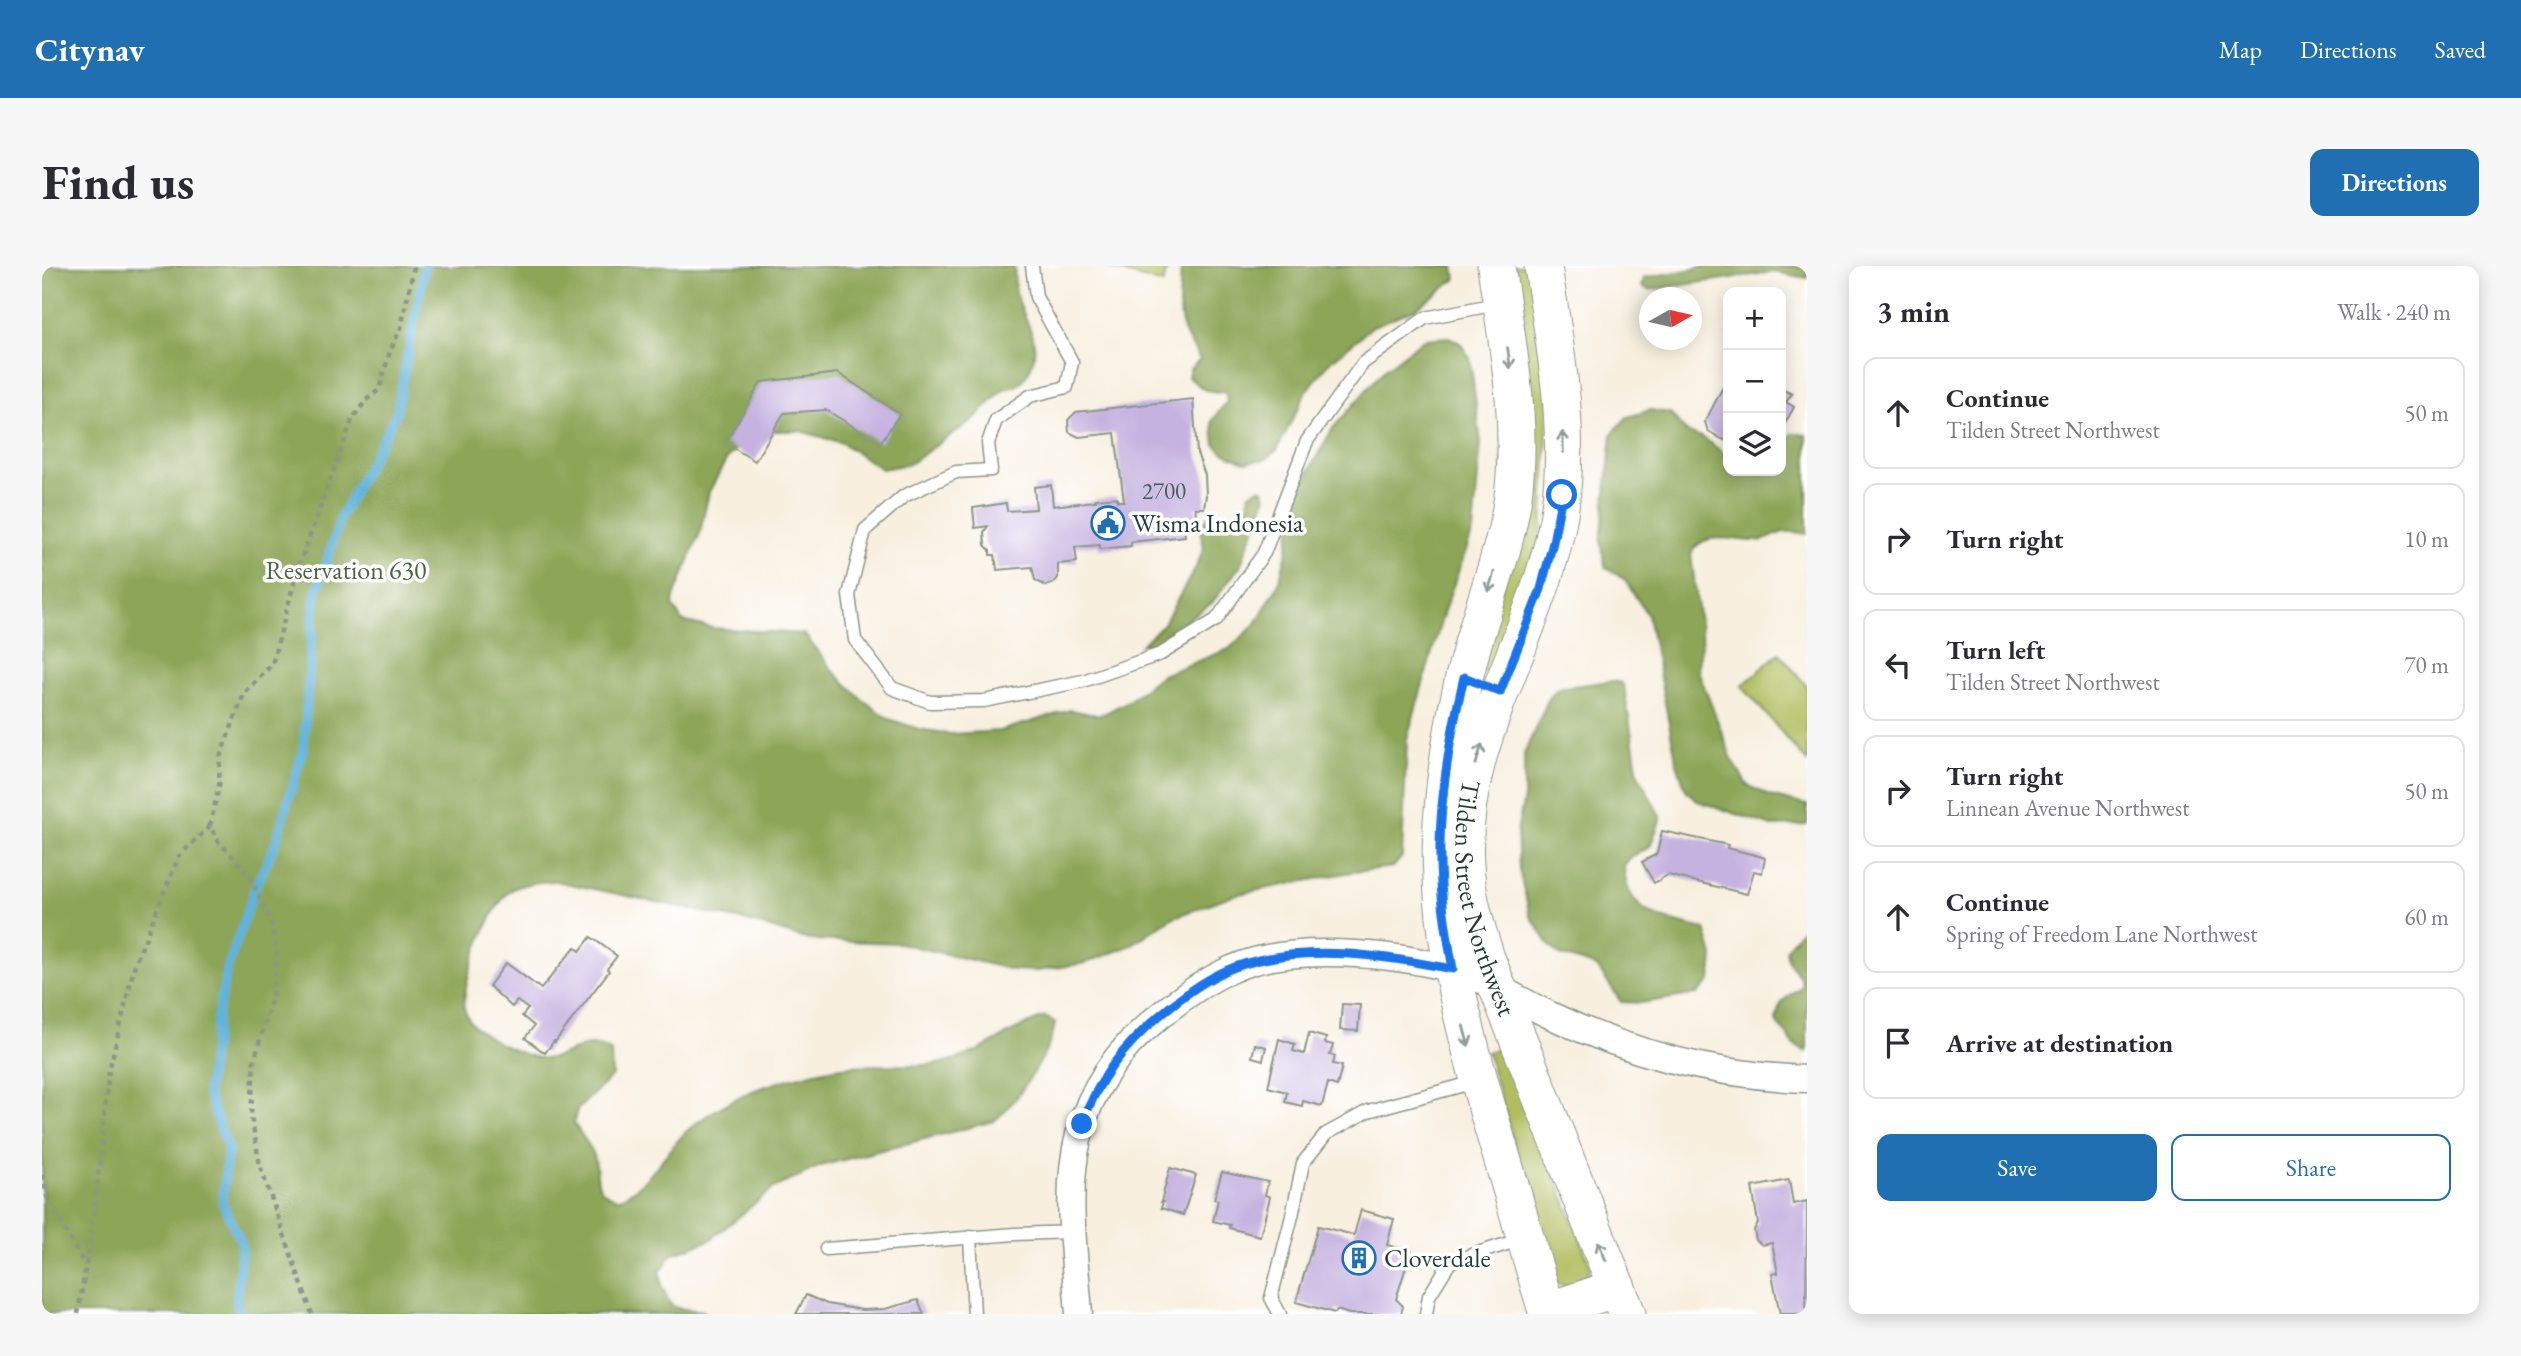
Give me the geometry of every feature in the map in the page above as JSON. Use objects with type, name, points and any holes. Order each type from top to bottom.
[{"type":"street","name":"Tilden Street Northwest","points":[[1496,266],[1517,423],[1516,472],[1507,527],[1464,677],[1447,763],[1441,881],[1463,1025],[1548,1313]]},
{"type":"street","name":"Tilden Street Northwest","points":[[1543,266],[1561,403],[1562,495],[1541,589],[1477,758],[1467,803],[1466,879],[1474,919],[1497,987],[1622,1301]]},
{"type":"street","points":[[1464,677],[1500,692]]},
{"type":"street","points":[[1079,1314],[1071,1192],[1079,1136],[1090,1101],[1105,1073],[1131,1041],[1173,1004],[1234,967],[1295,955],[1328,953],[1405,960],[1453,969],[1497,987],[1562,1021],[1642,1052],[1719,1070],[1807,1079]]},
{"type":"street","points":[[1548,1313],[1622,1301]]},
{"type":"lane","points":[[1032,266],[1035,297],[1072,362],[1067,387],[1030,396],[996,419],[988,443],[991,470],[956,472],[904,496],[865,530],[849,595],[855,640],[892,688],[930,702],[984,701],[1083,681],[1161,654],[1216,620],[1264,553],[1307,441],[1363,363],[1425,318],[1501,303]]},
{"type":"lane","points":[[1280,1314],[1271,1298],[1303,1163],[1326,1134],[1368,1111],[1479,1081]]},
{"type":"lane","points":[[826,1250],[970,1237],[1073,1232]]},
{"type":"lane","points":[[970,1237],[974,1314]]},
{"type":"lane","points":[[1426,1314],[1429,1296],[1450,1262],[1526,1237]]},
{"type":"path","points":[[78,1314],[94,1215],[109,1071],[135,964],[179,856],[210,826],[219,786],[220,757],[244,694],[272,664],[299,565],[352,420],[366,400],[379,390],[390,351],[401,328],[414,266]]},
{"type":"path","points":[[210,826],[218,841],[243,867],[271,923],[277,952],[272,997],[254,1061],[251,1116],[260,1166],[312,1314]]},
{"type":"path","points":[[42,1175],[48,1201],[85,1265]]},
{"type":"green space","name":"Reservation 630","points":[[42,266],[1014,266],[1018,300],[1034,341],[1032,364],[1021,382],[1004,389],[973,420],[909,464],[882,469],[842,443],[800,431],[771,431],[747,438],[726,460],[709,492],[700,533],[674,597],[673,606],[682,621],[712,628],[804,634],[833,671],[863,700],[889,719],[919,729],[951,734],[1000,731],[1070,710],[1097,715],[1106,713],[1130,700],[1160,676],[1229,649],[1255,625],[1278,585],[1288,549],[1292,511],[1303,481],[1333,428],[1384,370],[1424,339],[1449,337],[1460,343],[1470,358],[1481,443],[1473,531],[1444,611],[1407,739],[1402,857],[1393,867],[1346,873],[1233,895],[1172,918],[1129,946],[1086,963],[1037,971],[1013,970],[899,943],[809,940],[747,921],[555,881],[518,887],[504,897],[495,910],[478,946],[464,999],[465,1011],[471,1022],[483,1033],[527,1055],[551,1058],[587,1045],[611,1051],[612,1076],[577,1110],[574,1123],[593,1153],[599,1186],[618,1199],[641,1184],[684,1134],[704,1117],[763,1087],[840,1067],[941,1063],[977,1051],[1045,1017],[1055,1022],[1053,1034],[1032,1075],[1013,1102],[994,1121],[820,1166],[774,1188],[710,1240],[672,1254],[660,1272],[662,1287],[670,1304],[706,1314],[42,1314]]},
{"type":"green space","points":[[1102,266],[1168,266],[1163,284]]},
{"type":"green space","points":[[1181,266],[1454,266],[1456,279],[1415,309],[1373,326],[1330,362],[1306,392],[1277,450],[1266,459],[1245,462],[1223,452],[1215,444],[1212,421],[1227,401],[1226,393],[1205,390],[1188,377],[1190,369],[1200,359],[1183,331],[1179,305]]},
{"type":"green space","points":[[1501,266],[1530,266],[1549,396],[1542,530],[1493,676],[1476,668],[1504,580]]},
{"type":"green space","points":[[1709,266],[1807,266],[1807,278],[1774,272],[1669,287],[1642,287],[1644,278]]},
{"type":"green space","points":[[1650,410],[1670,413],[1687,433],[1702,437],[1723,452],[1723,476],[1786,476],[1786,438],[1799,433],[1807,435],[1807,534],[1784,532],[1758,541],[1711,539],[1696,547],[1691,555],[1702,639],[1698,670],[1732,759],[1747,785],[1770,796],[1807,805],[1807,825],[1772,826],[1697,801],[1686,790],[1677,764],[1648,616],[1625,580],[1605,567],[1601,541],[1612,434],[1627,417]]},
{"type":"green space","points":[[1259,488],[1264,490],[1266,498],[1240,566],[1212,603],[1153,643],[1141,645],[1163,625],[1197,565],[1204,548],[1201,531],[1208,516],[1246,515],[1250,493]]},
{"type":"green space","points":[[1779,653],[1807,686],[1807,762],[1742,686]]},
{"type":"green space","points":[[1612,681],[1621,683],[1624,687],[1638,774],[1661,818],[1650,847],[1632,856],[1624,865],[1626,882],[1631,896],[1650,913],[1705,929],[1713,956],[1711,980],[1698,994],[1641,1003],[1621,1002],[1597,967],[1560,955],[1550,946],[1530,915],[1519,870],[1517,831],[1524,798],[1524,754],[1548,700],[1558,688]]},
{"type":"green space","points":[[1807,906],[1807,1052],[1795,1046],[1776,1021],[1784,1001],[1801,987],[1802,980],[1788,961],[1786,949],[1804,926]]},
{"type":"green space","points":[[1506,1051],[1591,1267],[1581,1280],[1572,1285],[1556,1284],[1487,1052]]},
{"type":"building","points":[[838,373],[900,414],[880,443],[826,410],[784,413],[755,461],[725,443],[761,382]]},
{"type":"building","points":[[1723,387],[1723,439],[1708,431],[1705,422]]},
{"type":"building","points":[[1786,391],[1792,394],[1786,402]]},
{"type":"building","points":[[1193,399],[1197,453],[1205,475],[1206,495],[1204,508],[1195,508],[1197,520],[1183,521],[1185,536],[1131,542],[1131,546],[1100,549],[1100,545],[1075,547],[1077,562],[1058,564],[1058,578],[1046,586],[1035,580],[1032,567],[997,570],[995,555],[990,555],[990,550],[985,545],[984,532],[988,526],[975,528],[973,508],[1006,503],[1007,511],[1036,509],[1034,487],[1051,485],[1053,506],[1117,497],[1117,501],[1124,501],[1115,433],[1079,437],[1069,432],[1068,420],[1076,412]]},
{"type":"building","points":[[1786,402],[1794,407],[1786,422]]},
{"type":"building","points":[[1662,831],[1728,845],[1727,848],[1765,858],[1762,873],[1754,871],[1747,894],[1668,875],[1654,883],[1642,862],[1657,854]]},
{"type":"building","points":[[591,937],[617,956],[607,969],[609,971],[545,1053],[525,1038],[534,1026],[522,1016],[528,1009],[517,1001],[512,1007],[489,986],[506,963],[541,989],[575,947],[580,951]]},
{"type":"building","points":[[1342,1004],[1360,1005],[1358,1031],[1340,1030]]},
{"type":"building","points":[[1309,1033],[1326,1038],[1325,1043],[1333,1045],[1330,1055],[1335,1056],[1333,1064],[1342,1066],[1337,1086],[1328,1083],[1322,1106],[1303,1101],[1302,1106],[1285,1102],[1287,1092],[1268,1087],[1279,1039],[1295,1044],[1293,1051],[1304,1054]]},
{"type":"building","points":[[1255,1044],[1266,1047],[1263,1060],[1252,1057]]},
{"type":"building","points":[[1170,1168],[1196,1175],[1183,1215],[1161,1208]]},
{"type":"building","points":[[1222,1172],[1268,1182],[1265,1195],[1270,1197],[1260,1236],[1213,1221],[1218,1200],[1214,1199]]},
{"type":"building","points":[[1789,1180],[1793,1204],[1807,1201],[1806,1314],[1780,1314],[1772,1274],[1778,1273],[1772,1243],[1762,1245],[1756,1240],[1754,1230],[1758,1223],[1752,1187]]},
{"type":"building","name":"Cloverdale","points":[[1361,1210],[1394,1219],[1387,1245],[1411,1251],[1396,1299],[1403,1306],[1401,1314],[1349,1314],[1337,1310],[1335,1313],[1296,1302],[1318,1226],[1354,1235]]},
{"type":"building","points":[[806,1295],[827,1304],[862,1310],[885,1309],[918,1300],[924,1314],[796,1314]]},
{"type":"waterway","points":[[242,1314],[236,1304],[242,1244],[222,1202],[228,1148],[207,1093],[218,1013],[227,970],[255,888],[275,845],[303,751],[315,598],[341,516],[396,414],[425,266]]},
{"type":"place","name":"Wisma Indonesia","points":[[1108,523]]},
{"type":"place","name":"Cloverdale","points":[[1359,1258]]},
{"type":"route","points":[[1082,1124],[1090,1101],[1105,1073],[1131,1041],[1192,990],[1234,967],[1270,958],[1328,953],[1405,960],[1453,969],[1441,881],[1442,822],[1447,763],[1464,677],[1500,692],[1541,589],[1562,495]]}]
